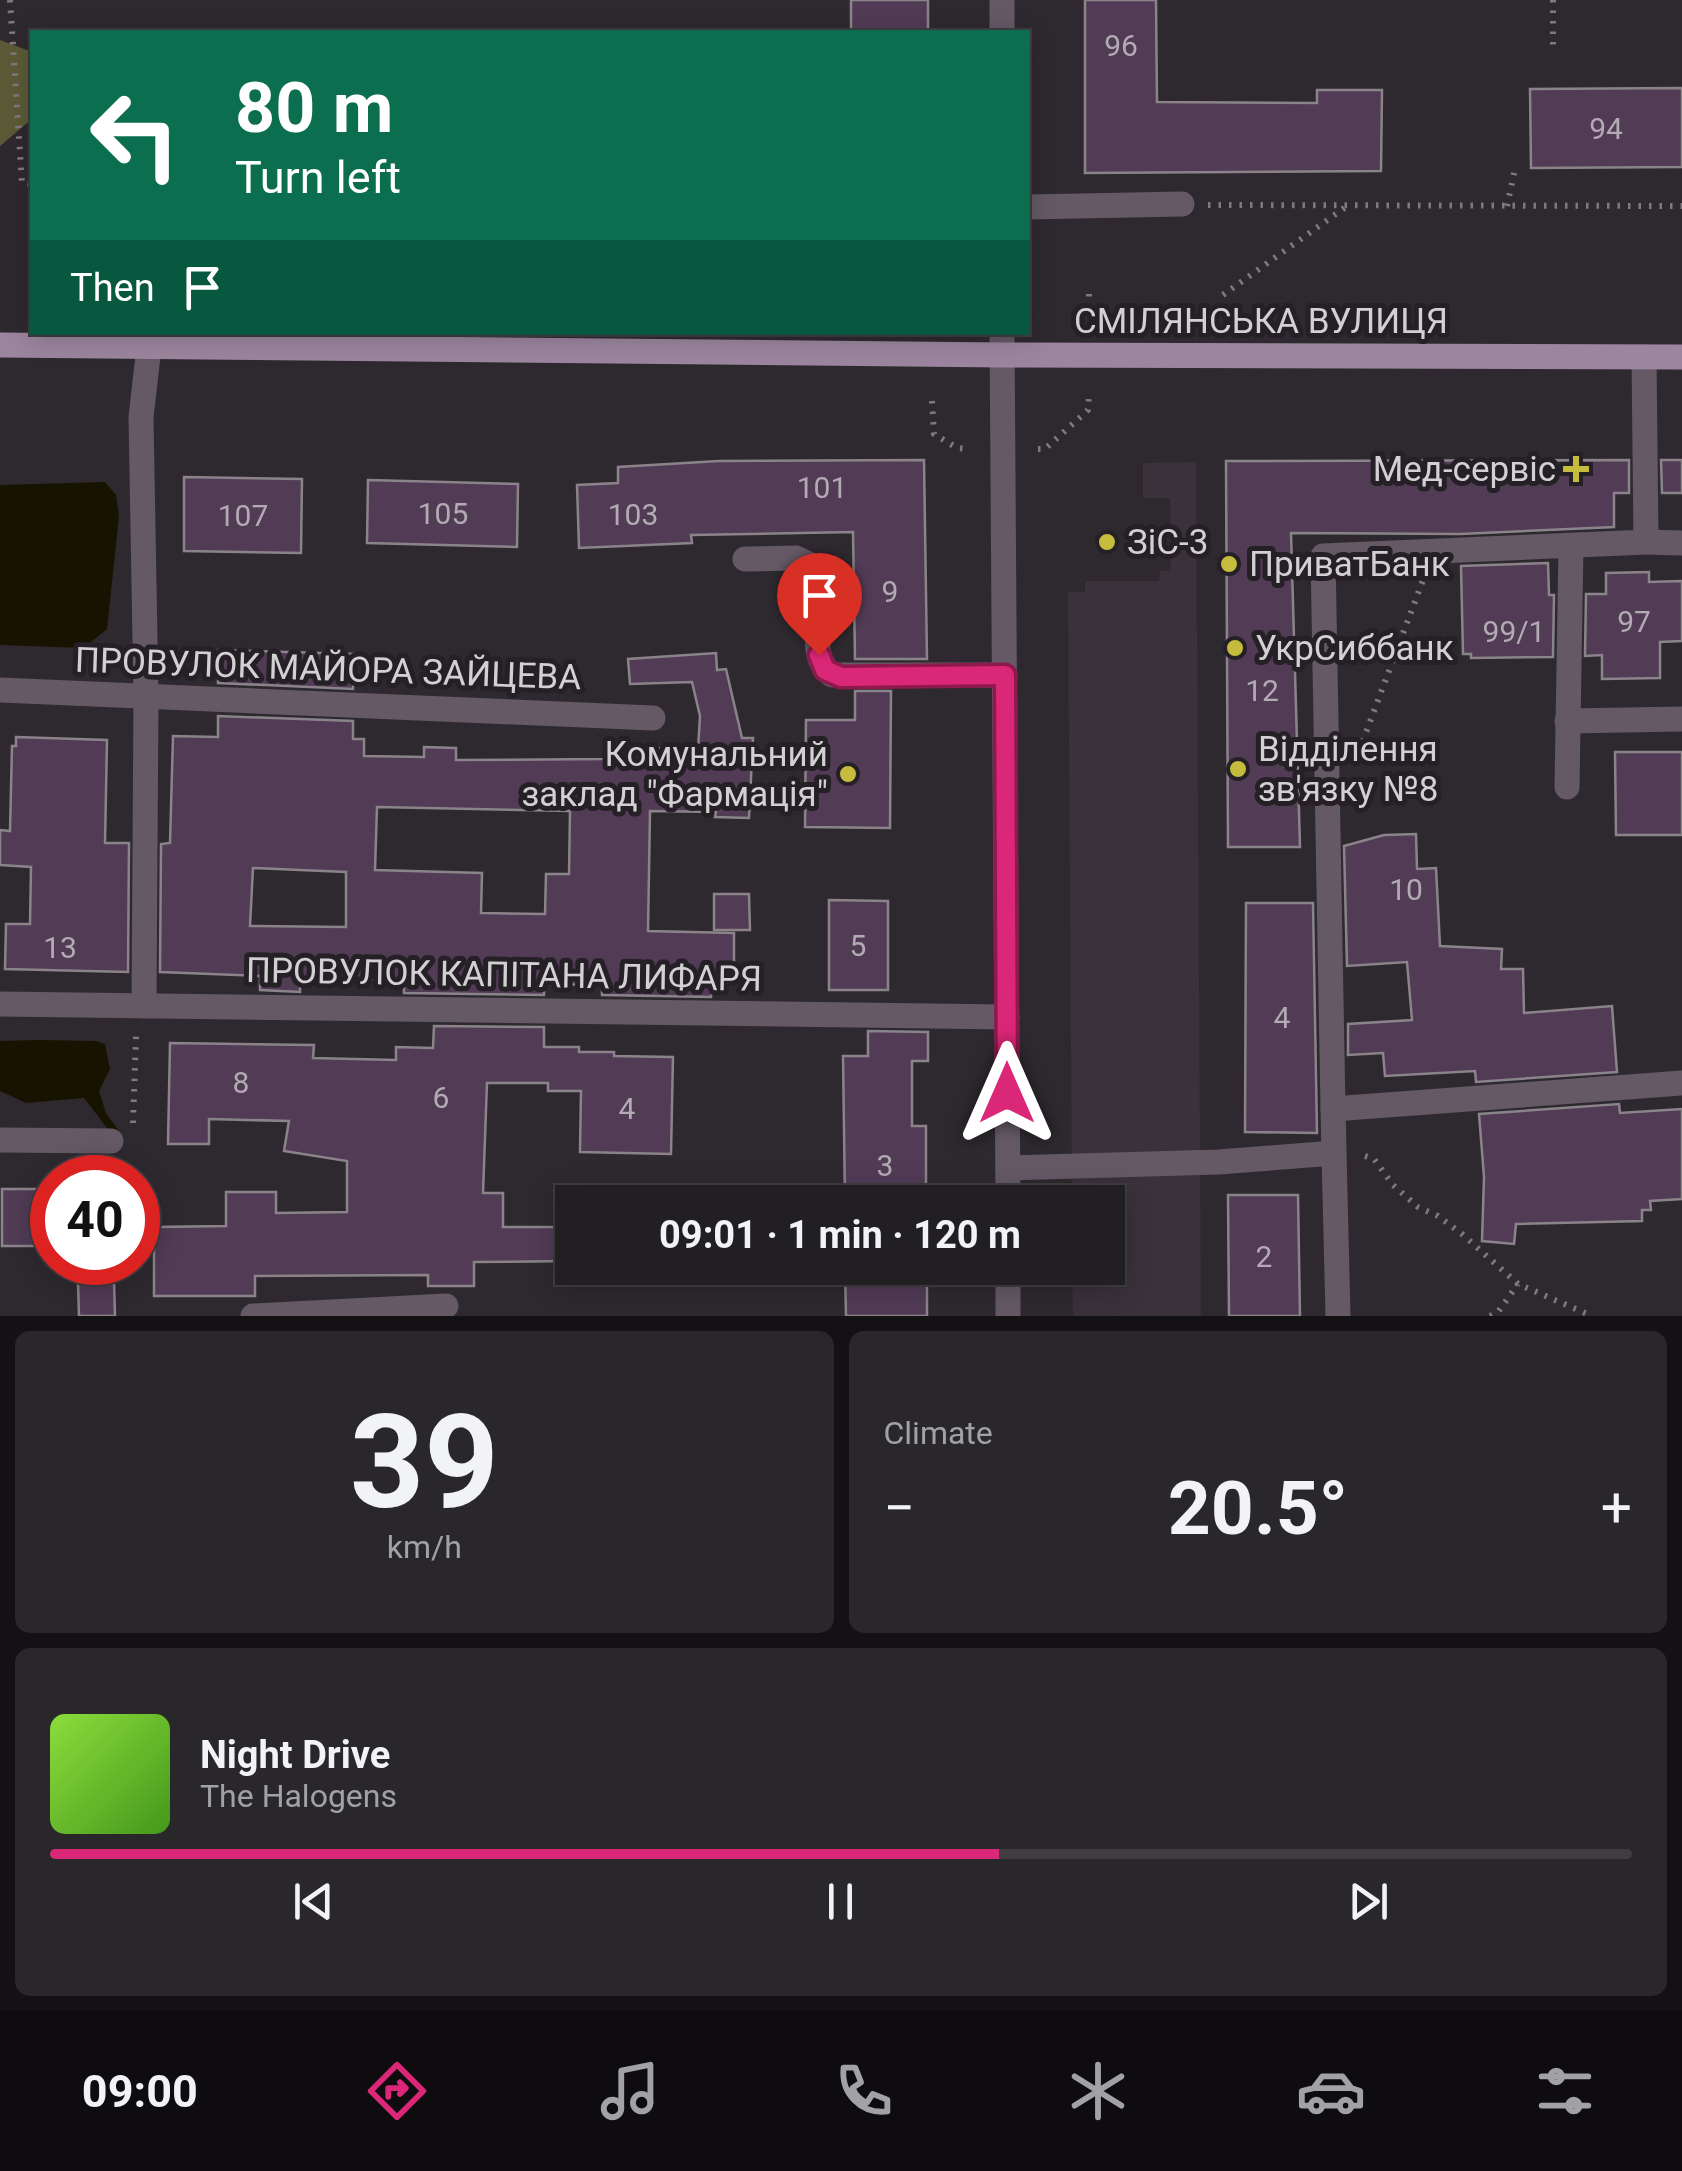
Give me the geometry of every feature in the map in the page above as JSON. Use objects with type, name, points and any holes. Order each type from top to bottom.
[{"type":"main road","name":"СМІЛЯНСЬКА ВУЛИЦЯ","points":[[0,345],[1003,344],[1682,356]]},
{"type":"street","points":[[1002,0],[1002,30]]},
{"type":"street","points":[[1030,207],[1182,204]]},
{"type":"street","points":[[1003,344],[1008,1185]]},
{"type":"street","points":[[140,1006],[146,696],[140,417],[148,347]]},
{"type":"street","points":[[1644,357],[1646,542]]},
{"type":"street","points":[[1338,1316],[1323,556],[1682,543]]},
{"type":"street","points":[[1566,787],[1571,546]]},
{"type":"street","points":[[745,559],[796,558],[811,564],[818,580],[819,655],[825,670],[832,675],[1005,675]]},
{"type":"street","name":"ПРОВУЛОК МАЙОРА ЗАЙЦЕВА","points":[[0,690],[653,718]]},
{"type":"street","points":[[1567,721],[1682,719]]},
{"type":"street","name":"ПРОВУЛОК КАПІТАНА ЛИФАРЯ","points":[[0,1004],[1006,1017]]},
{"type":"street","points":[[1333,1109],[1682,1083]]},
{"type":"street","points":[[0,1140],[122,1138]]},
{"type":"street","points":[[1008,1168],[1218,1162],[1334,1153]]},
{"type":"street","points":[[1008,1285],[1008,1316]]},
{"type":"street","points":[[252,1316],[446,1306]]},
{"type":"path","points":[[10,0],[21,136],[18,149],[22,183],[30,184]]},
{"type":"path","points":[[1553,0],[1554,51]]},
{"type":"path","points":[[1506,206],[1515,169]]},
{"type":"path","points":[[1182,204],[1682,206]]},
{"type":"path","points":[[1223,295],[1347,206]]},
{"type":"path","points":[[1089,294],[1090,320]]},
{"type":"path","points":[[1038,450],[1045,449],[1088,410],[1089,395]]},
{"type":"path","points":[[932,401],[934,434],[967,449]]},
{"type":"path","points":[[1354,764],[1434,551]]},
{"type":"path","points":[[122,1138],[140,1006]]},
{"type":"path","points":[[1334,1153],[1358,1152],[1374,1160],[1418,1207],[1462,1234],[1518,1284],[1592,1316]]},
{"type":"path","points":[[1490,1316],[1498,1312],[1518,1284]]},
{"type":"shaded area","points":[[0,40],[30,51],[30,121],[0,146]]},
{"type":"shaded area","points":[[1196,462],[1201,1316],[1073,1316],[1072,1285],[1125,1285],[1125,1185],[1072,1185],[1068,592],[1085,592],[1085,581],[1159,581],[1160,571],[1171,571],[1170,498],[1143,498],[1143,463]]},
{"type":"shaded area","points":[[105,482],[116,495],[119,516],[107,629],[84,648],[0,645],[0,485]]},
{"type":"shaded area","points":[[0,1041],[105,1044],[110,1069],[99,1091],[106,1113],[121,1134],[108,1129],[84,1098],[26,1103],[0,1091]]},
{"type":"building","points":[[851,0],[928,0],[928,30],[851,30]]},
{"type":"building","points":[[1085,0],[1156,0],[1157,102],[1317,103],[1317,90],[1382,90],[1381,171],[1085,173]]},
{"type":"building","points":[[1682,88],[1682,167],[1531,168],[1530,89]]},
{"type":"building","points":[[924,460],[927,659],[855,659],[853,532],[691,535],[692,543],[579,548],[577,485],[618,483],[618,467],[719,461]]},
{"type":"building","points":[[1629,460],[1629,493],[1614,493],[1614,527],[1460,534],[1291,533],[1300,847],[1228,847],[1226,461]]},
{"type":"building","points":[[1661,460],[1682,460],[1682,493],[1662,493]]},
{"type":"building","points":[[184,477],[302,479],[301,553],[184,551]]},
{"type":"building","points":[[368,480],[518,484],[517,547],[367,543]]},
{"type":"building","points":[[1548,563],[1549,595],[1554,595],[1553,657],[1471,658],[1471,654],[1463,654],[1461,566]]},
{"type":"building","points":[[1649,572],[1649,582],[1682,581],[1682,641],[1660,642],[1660,678],[1602,679],[1602,655],[1585,656],[1586,594],[1606,594],[1606,573]]},
{"type":"building","points":[[218,650],[354,654],[353,689],[218,683]]},
{"type":"building","points":[[716,653],[717,670],[726,669],[742,738],[753,738],[749,818],[715,817],[716,812],[650,811],[648,931],[734,933],[734,976],[712,977],[711,997],[602,995],[602,985],[544,984],[544,995],[404,993],[404,980],[300,978],[300,992],[260,990],[260,976],[160,972],[161,844],[170,843],[173,736],[218,737],[218,716],[353,721],[353,739],[364,739],[364,756],[424,757],[424,747],[456,748],[456,760],[606,759],[607,747],[698,749],[700,716],[692,682],[630,684],[628,659]],"holes":[[[377,807],[570,811],[569,874],[546,874],[545,914],[481,913],[482,873],[375,870]],[[253,868],[346,872],[346,927],[250,926]]]},
{"type":"building","name":"Комунальний заклад \"Фармація\"","points":[[855,691],[891,691],[890,828],[805,827],[806,720],[855,720]]},
{"type":"building","points":[[16,737],[107,740],[105,843],[129,843],[128,972],[5,969],[6,924],[30,924],[31,867],[0,865],[0,830],[10,831],[12,746],[16,746]]},
{"type":"building","points":[[1615,752],[1682,752],[1682,835],[1616,835]]},
{"type":"building","points":[[1416,834],[1417,869],[1436,868],[1440,946],[1502,949],[1501,969],[1523,969],[1524,1013],[1612,1006],[1617,1072],[1476,1082],[1475,1071],[1385,1076],[1383,1053],[1348,1055],[1348,1024],[1412,1020],[1407,962],[1347,966],[1344,846],[1384,835]]},
{"type":"building","points":[[714,894],[749,894],[750,930],[714,930]]},
{"type":"building","points":[[829,900],[888,901],[888,990],[829,990]]},
{"type":"building","points":[[1246,903],[1313,903],[1317,1133],[1245,1132]]},
{"type":"building","points":[[434,1026],[544,1027],[544,1047],[579,1047],[579,1052],[614,1052],[614,1056],[673,1057],[671,1154],[580,1152],[581,1091],[548,1091],[548,1083],[487,1083],[483,1193],[503,1193],[503,1227],[555,1227],[555,1261],[474,1262],[474,1286],[428,1286],[428,1275],[255,1276],[255,1296],[154,1296],[154,1285],[160,1285],[160,1227],[226,1226],[226,1192],[276,1192],[276,1213],[347,1212],[347,1161],[284,1151],[289,1121],[209,1119],[209,1144],[168,1144],[170,1043],[314,1045],[313,1058],[396,1060],[396,1047],[433,1048]]},
{"type":"building","points":[[868,1031],[928,1032],[928,1061],[912,1061],[912,1126],[926,1126],[926,1185],[845,1185],[843,1056],[868,1056]]},
{"type":"building","points":[[1619,1104],[1620,1113],[1682,1109],[1682,1199],[1650,1201],[1651,1210],[1642,1210],[1642,1221],[1516,1224],[1514,1244],[1482,1241],[1484,1177],[1479,1114]]},
{"type":"building","points":[[2,1189],[30,1189],[30,1246],[2,1246]]},
{"type":"building","points":[[1228,1195],[1298,1195],[1300,1316],[1229,1316]]},
{"type":"building","points":[[78,1285],[114,1285],[115,1316],[79,1316]]},
{"type":"building","points":[[845,1285],[927,1285],[927,1316],[846,1316]]},
{"type":"place","name":"Мед-сервіс","points":[[1576,469]]},
{"type":"place","name":"ЗіС-3","points":[[1107,542]]},
{"type":"place","name":"ПриватБанк","points":[[1229,564]]},
{"type":"place","name":"УкрСиббанк","points":[[1235,648]]},
{"type":"place","name":"Відділення зв'язку №8","points":[[1238,769]]},
{"type":"place","name":"Комунальний заклад \"Фармація\"","points":[[848,774]]},
{"type":"route","points":[[819,655],[825,670],[841,677],[1005,675],[1007,1093]]}]
